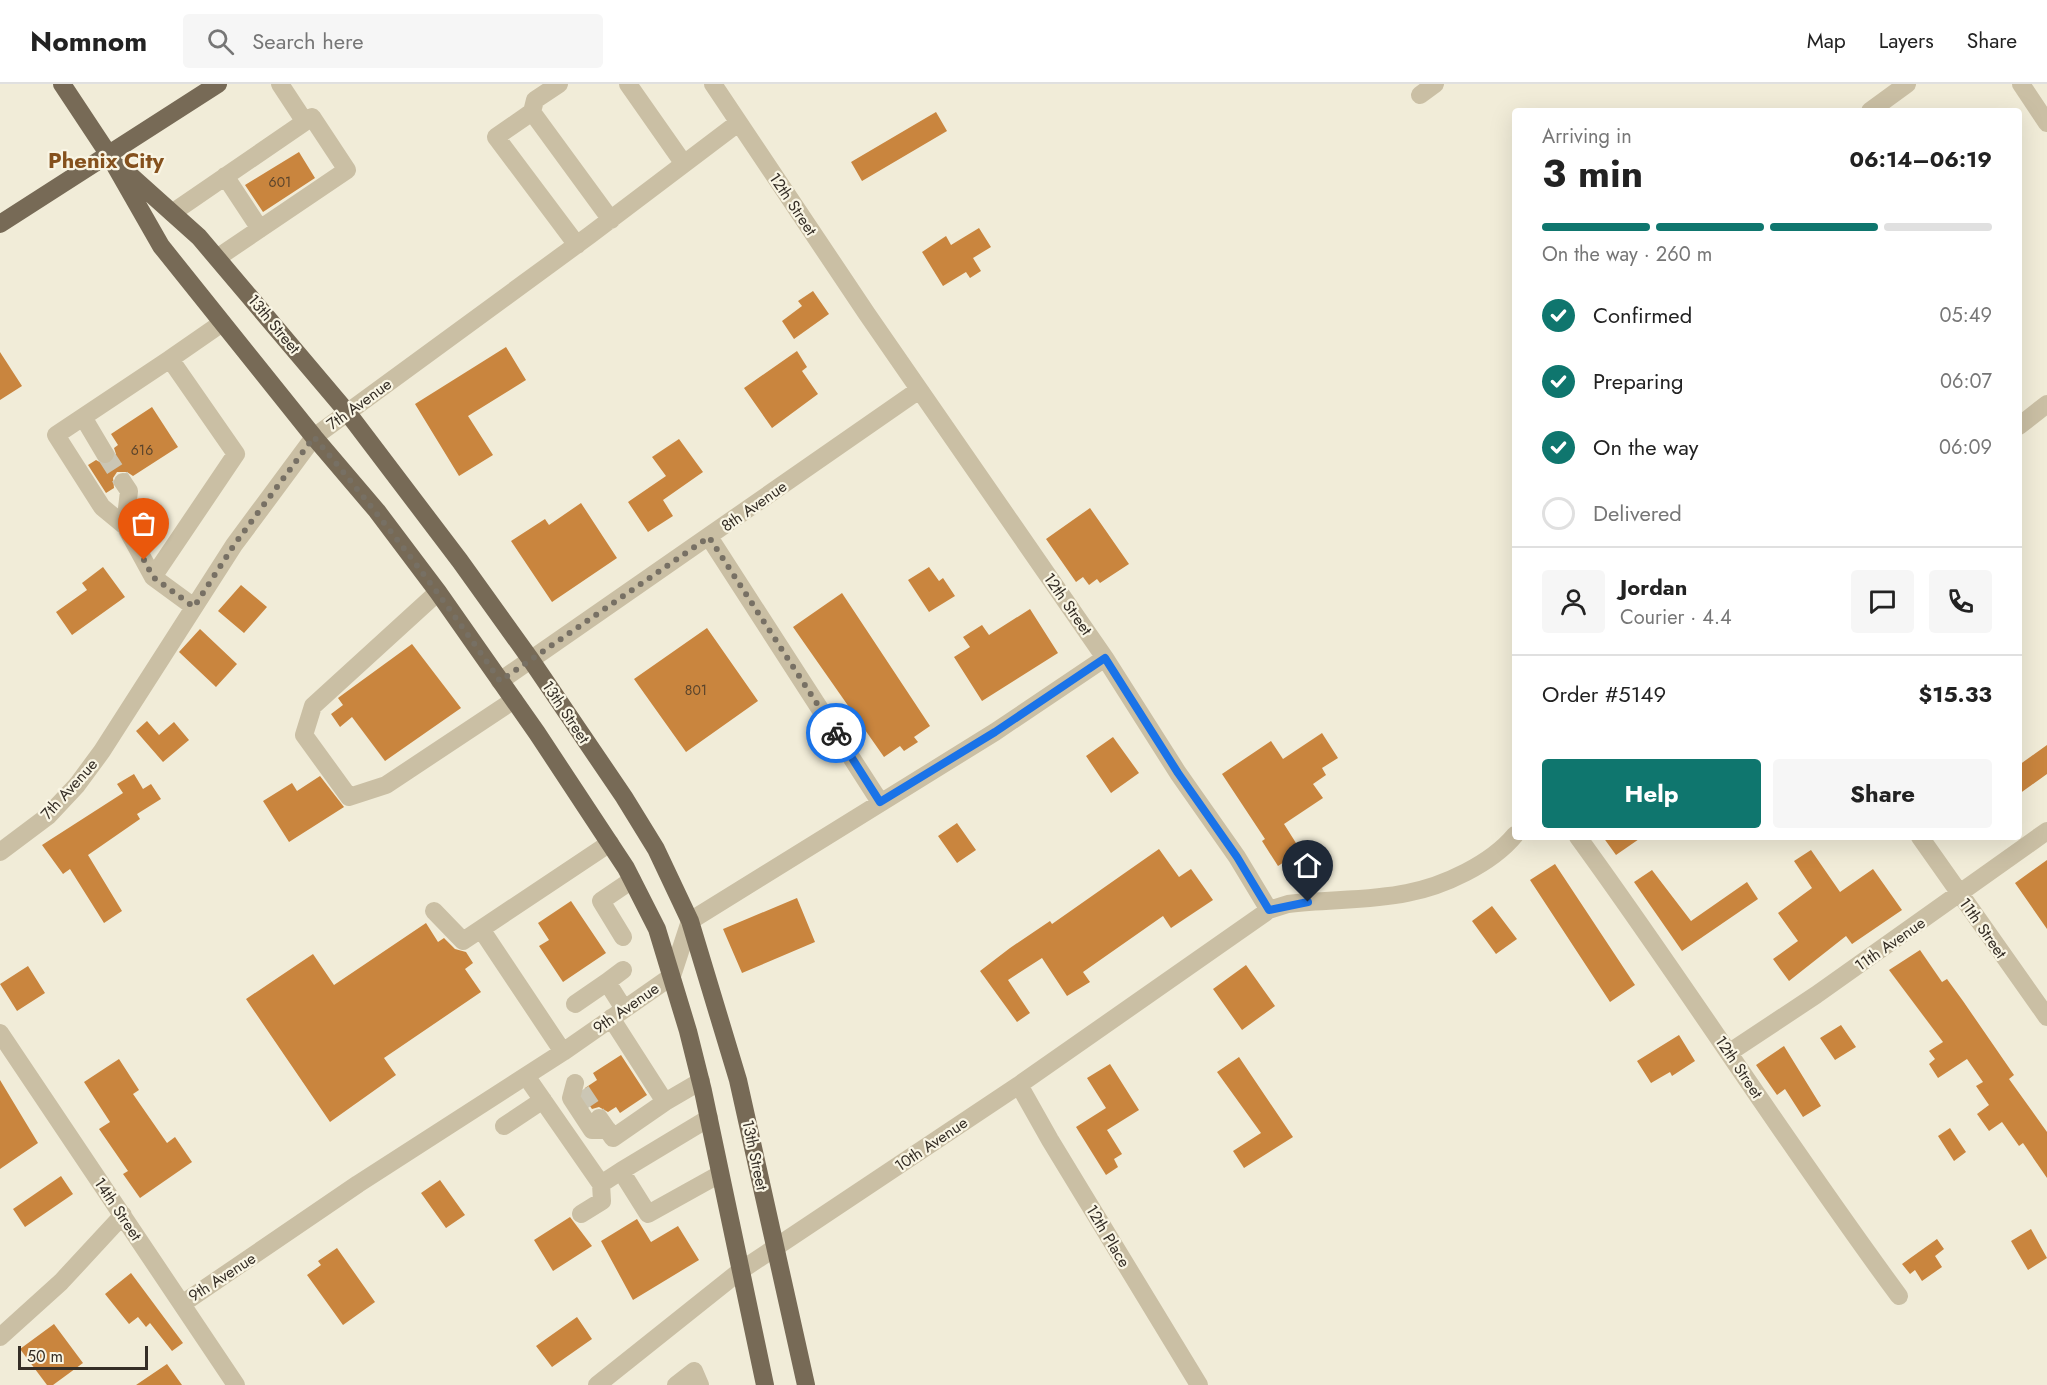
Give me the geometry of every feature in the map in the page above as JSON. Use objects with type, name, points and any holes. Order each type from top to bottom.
[{"type":"main road","name":"13th Street","points":[[62,84],[109,155],[161,246],[314,437],[377,511],[438,592],[514,700],[610,843],[632,880],[657,929],[701,1081],[765,1385]]},
{"type":"main road","points":[[0,225],[218,84]]},
{"type":"main road","name":"13th Street","points":[[109,155],[217,258],[347,412],[460,561],[531,660],[624,796],[656,849],[690,921],[738,1080],[806,1385]]},
{"type":"street","points":[[280,84],[305,122]]},
{"type":"street","points":[[559,84],[535,100],[532,112],[496,137],[577,246]]},
{"type":"street","points":[[628,84],[684,164]]},
{"type":"street","name":"12th Street","points":[[713,84],[919,390],[1105,658],[1178,773],[1237,857],[1269,910]]},
{"type":"street","points":[[1874,108],[1907,84]]},
{"type":"street","points":[[2021,84],[2047,123]]},
{"type":"street","points":[[532,112],[611,220]]},
{"type":"street","points":[[172,213],[312,117],[347,170],[217,258]]},
{"type":"street","name":"7th Avenue","points":[[0,852],[48,816],[77,785],[102,751],[234,545],[314,437],[577,246],[738,123]]},
{"type":"street","points":[[225,176],[260,229]]},
{"type":"street","points":[[194,607],[153,577],[125,526],[102,507],[56,435],[222,323]]},
{"type":"street","points":[[153,577],[236,453],[170,359]]},
{"type":"street","name":"8th Avenue","points":[[500,681],[919,390]]},
{"type":"street","points":[[2022,424],[2047,404]]},
{"type":"street","points":[[82,417],[105,454]]},
{"type":"street","points":[[123,482],[129,492],[125,526]]},
{"type":"street","points":[[709,537],[880,802]]},
{"type":"street","points":[[438,592],[313,706],[304,735],[349,797],[386,785],[514,700]]},
{"type":"street","points":[[690,921],[995,732],[1105,658]]},
{"type":"street","name":"11th Avenue","points":[[1730,1052],[1960,894],[2047,831]]},
{"type":"street","points":[[1269,910],[1288,904],[1408,893],[1446,880],[1484,861],[1512,838]]},
{"type":"street","name":"12th Street","points":[[1580,840],[1730,1052],[1801,1160],[1899,1296]]},
{"type":"street","name":"11th Street","points":[[1922,840],[2047,1017]]},
{"type":"street","points":[[434,911],[463,941],[610,843]]},
{"type":"street","points":[[623,937],[601,900],[632,880]]},
{"type":"street","name":"10th Avenue","points":[[597,1385],[740,1271],[1020,1085],[1269,910]]},
{"type":"street","name":"9th Avenue","points":[[182,1304],[358,1184],[560,1054],[672,976],[690,921]]},
{"type":"street","points":[[481,929],[560,1054],[578,1087],[571,1098],[592,1130],[603,1124],[613,1138],[665,1102],[701,1081]]},
{"type":"street","points":[[575,1004],[623,970]]},
{"type":"street","points":[[607,982],[618,1014],[665,1102]]},
{"type":"street","name":"14th Street","points":[[0,1033],[236,1385]]},
{"type":"street","points":[[526,1076],[601,1184],[602,1201],[581,1214]]},
{"type":"street","name":"12th Place","points":[[1020,1085],[1050,1140],[1199,1385]]},
{"type":"street","points":[[504,1126],[543,1100]]},
{"type":"street","points":[[601,1184],[709,1118]]},
{"type":"street","points":[[621,1171],[648,1215],[720,1173]]},
{"type":"street","points":[[0,1337],[61,1282],[123,1215]]},
{"type":"street","points":[[676,1385],[694,1371],[700,1385]]},
{"type":"building","points":[[936,112],[947,131],[862,181],[851,162]]},
{"type":"building","points":[[299,152],[315,178],[263,212],[245,185]]},
{"type":"building","points":[[979,228],[991,247],[973,258],[981,271],[970,278],[966,272],[943,286],[922,252],[946,236],[951,245]]},
{"type":"building","points":[[813,291],[829,314],[794,339],[782,321],[802,306],[798,301]]},
{"type":"building","points":[[506,347],[526,380],[468,416],[493,455],[459,476],[415,404]]},
{"type":"building","points":[[797,351],[807,367],[802,371],[818,394],[772,428],[744,388]]},
{"type":"building","points":[[0,352],[22,386],[0,400]]},
{"type":"building","points":[[152,407],[178,447],[133,476],[127,472],[117,472],[113,478],[114,488],[106,493],[88,465],[96,460],[105,465],[111,463],[116,454],[114,448],[118,445],[111,434]]},
{"type":"building","points":[[679,439],[703,472],[663,500],[673,516],[648,532],[628,502],[666,476],[652,457]]},
{"type":"building","points":[[581,503],[617,558],[552,602],[511,541],[545,519],[549,525]]},
{"type":"building","points":[[1090,508],[1129,564],[1100,583],[1097,579],[1089,585],[1083,577],[1076,582],[1046,539]]},
{"type":"building","points":[[103,567],[125,597],[72,635],[56,612],[87,590],[82,583]]},
{"type":"building","points":[[929,567],[939,581],[943,578],[955,596],[929,612],[908,580]]},
{"type":"building","points":[[241,585],[267,607],[244,633],[218,611]]},
{"type":"building","points":[[842,593],[930,726],[914,737],[918,742],[904,751],[900,746],[884,757],[793,627]]},
{"type":"building","points":[[1030,609],[1058,653],[982,701],[954,657],[970,647],[963,637],[982,625],[989,635]]},
{"type":"building","points":[[707,628],[758,701],[686,752],[634,679]]},
{"type":"building","points":[[200,629],[237,664],[216,687],[179,652]]},
{"type":"building","points":[[412,644],[461,708],[385,761],[352,717],[340,727],[331,714],[343,705],[338,698]]},
{"type":"building","points":[[147,721],[159,735],[174,722],[189,740],[163,762],[136,731]]},
{"type":"building","points":[[1322,733],[1338,758],[1322,768],[1326,775],[1313,784],[1323,798],[1284,824],[1301,851],[1278,866],[1262,841],[1265,839],[1222,774],[1271,741],[1283,759]]},
{"type":"building","points":[[1113,737],[1139,773],[1111,793],[1086,756]]},
{"type":"building","points":[[2047,745],[2047,774],[2022,792],[2022,763]]},
{"type":"building","points":[[134,774],[143,789],[151,784],[161,799],[137,814],[140,819],[88,855],[122,911],[104,923],[70,869],[63,874],[42,845],[123,793],[117,784]]},
{"type":"building","points":[[320,776],[344,807],[289,842],[263,801],[292,783],[297,791]]},
{"type":"building","points":[[957,823],[976,850],[957,863],[938,836]]},
{"type":"building","points":[[1605,840],[1638,840],[1616,855]]},
{"type":"building","points":[[1159,849],[1179,877],[1191,869],[1213,900],[1171,928],[1163,916],[1083,972],[1090,982],[1067,996],[1042,958],[1008,980],[1030,1013],[1017,1022],[980,971],[1010,948],[1050,921],[1052,924]]},
{"type":"building","points":[[1811,850],[1840,892],[1873,869],[1902,910],[1852,944],[1846,936],[1789,981],[1773,959],[1798,941],[1778,913],[1812,888],[1794,861]]},
{"type":"building","points":[[2047,860],[2047,929],[2015,883]]},
{"type":"building","points":[[1555,864],[1635,985],[1610,1002],[1530,880]]},
{"type":"building","points":[[1652,870],[1691,921],[1747,882],[1758,899],[1682,951],[1634,882]]},
{"type":"building","points":[[797,898],[815,942],[742,973],[723,929]]},
{"type":"building","points":[[571,901],[606,953],[563,982],[539,946],[549,940],[538,923]]},
{"type":"building","points":[[1492,906],[1517,939],[1496,954],[1472,921]]},
{"type":"building","points":[[426,923],[438,942],[444,938],[455,949],[466,952],[473,963],[465,969],[481,992],[384,1058],[396,1075],[330,1122],[246,999],[313,954],[334,985]]},
{"type":"building","points":[[1920,950],[1942,982],[1947,979],[1963,1001],[2014,1075],[2009,1079],[2047,1132],[2047,1178],[2023,1143],[2019,1146],[2002,1122],[1989,1131],[1977,1114],[1989,1105],[1976,1086],[1983,1082],[1967,1059],[1938,1078],[1929,1064],[1935,1059],[1929,1051],[1943,1042],[1889,970]]},
{"type":"building","points":[[1246,965],[1275,1006],[1242,1030],[1213,989]]},
{"type":"building","points":[[28,966],[45,993],[17,1011],[0,984]]},
{"type":"building","points":[[1841,1025],[1856,1047],[1835,1060],[1820,1038]]},
{"type":"building","points":[[1679,1035],[1695,1061],[1672,1076],[1670,1072],[1651,1083],[1637,1061]]},
{"type":"building","points":[[1784,1046],[1821,1106],[1803,1117],[1785,1089],[1777,1095],[1756,1065]]},
{"type":"building","points":[[621,1055],[647,1095],[620,1113],[616,1107],[608,1112],[599,1107],[592,1109],[583,1096],[585,1088],[597,1080],[593,1073]]},
{"type":"building","points":[[1239,1057],[1293,1137],[1244,1168],[1233,1151],[1261,1133],[1217,1072]]},
{"type":"building","points":[[119,1059],[139,1090],[133,1094],[167,1143],[175,1137],[192,1162],[140,1198],[123,1174],[128,1171],[99,1129],[110,1122],[84,1082]]},
{"type":"building","points":[[1110,1064],[1139,1110],[1107,1130],[1122,1154],[1114,1159],[1118,1167],[1106,1175],[1076,1127],[1106,1108],[1087,1078]]},
{"type":"building","points":[[0,1080],[38,1143],[0,1169]]},
{"type":"building","points":[[1950,1128],[1966,1152],[1954,1161],[1938,1136]]},
{"type":"building","points":[[61,1176],[73,1194],[25,1227],[13,1209]]},
{"type":"building","points":[[440,1180],[465,1215],[446,1228],[421,1193]]},
{"type":"building","points":[[570,1217],[592,1246],[553,1271],[534,1240]]},
{"type":"building","points":[[637,1219],[651,1242],[678,1226],[699,1260],[633,1300],[601,1241]]},
{"type":"building","points":[[2031,1229],[2047,1258],[2028,1270],[2011,1241]]},
{"type":"building","points":[[1937,1239],[1944,1249],[1935,1256],[1942,1267],[1922,1281],[1915,1270],[1910,1274],[1902,1264]]},
{"type":"building","points":[[337,1248],[375,1302],[343,1325],[307,1275],[321,1265],[318,1261]]},
{"type":"building","points":[[131,1273],[183,1343],[172,1351],[150,1323],[146,1327],[138,1317],[129,1324],[105,1294]]},
{"type":"building","points":[[577,1317],[592,1339],[552,1367],[536,1346]]},
{"type":"building","points":[[54,1324],[83,1363],[53,1385],[47,1385],[20,1349]]},
{"type":"building","points":[[167,1364],[182,1385],[136,1385]]},
{"type":"tunnel","points":[[105,454],[123,482]]},
{"type":"tunnel","points":[[581,1091],[599,1118]]},
{"type":"way so far","points":[[144,560],[153,577],[194,607],[234,545],[314,437],[377,511],[447,604],[500,681],[709,537],[836,733]]},
{"type":"district","name":"Phenix City","points":[[106,160]]},
{"type":"route","points":[[836,733],[880,802],[995,732],[1105,658],[1178,773],[1237,857],[1269,910],[1288,904],[1308,902]]}]
